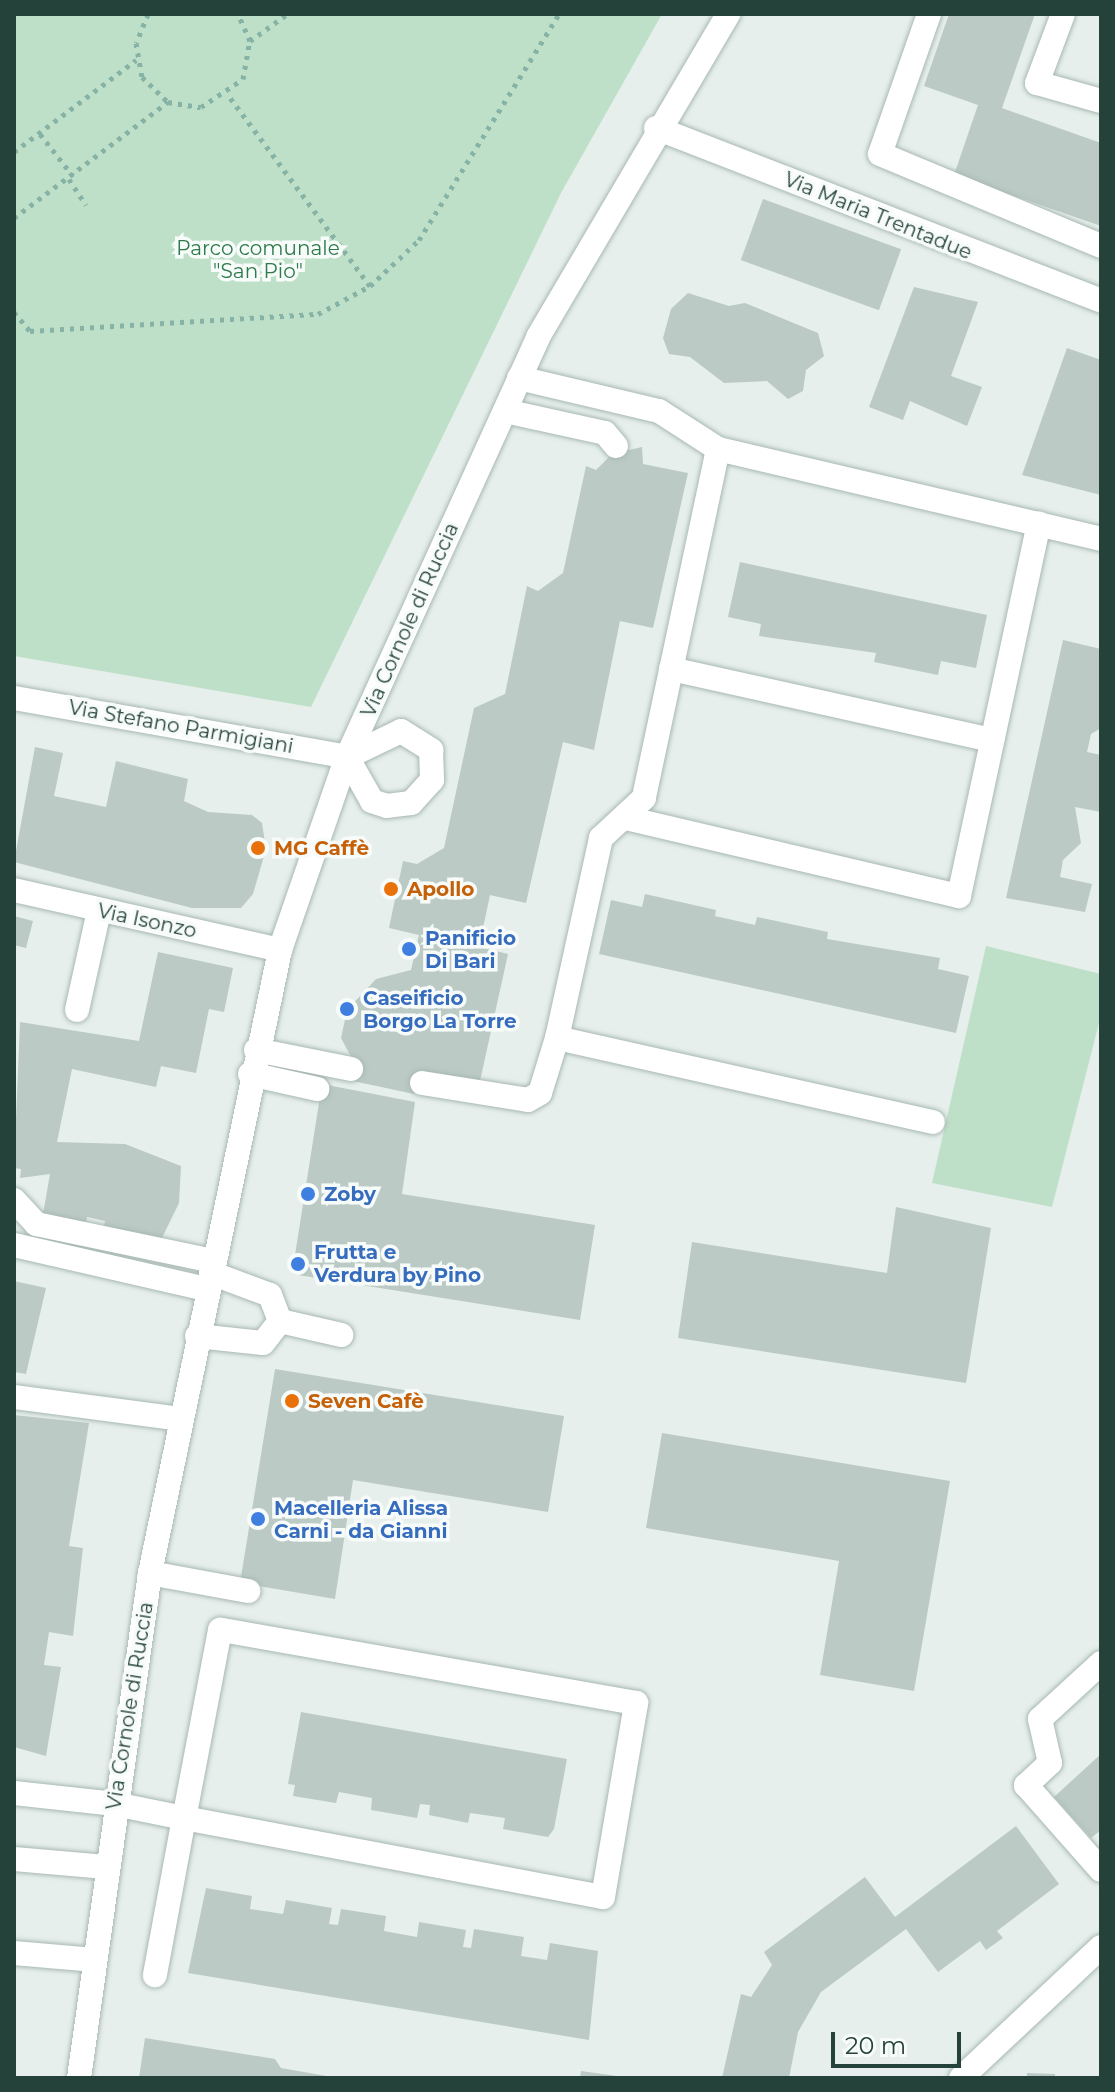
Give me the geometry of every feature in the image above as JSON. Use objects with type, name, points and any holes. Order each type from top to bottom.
[{"type":"main road","name":"Via Cornole di Ruccia","points":[[79,2078],[106,1867],[150,1573],[250,1074],[280,950],[347,757],[519,378],[656,128],[728,14]]},
{"type":"main road","points":[[929,14],[880,154],[1101,246]]},
{"type":"main road","points":[[1063,14],[1037,83],[1101,101]]},
{"type":"main road","name":"Via Maria Trentadue","points":[[656,128],[1101,301]]},
{"type":"main road","points":[[519,378],[659,411],[718,449],[1101,539]]},
{"type":"main road","points":[[505,411],[605,433],[616,446]]},
{"type":"main road","points":[[422,1083],[528,1100],[540,1093],[557,1038],[601,838],[644,798],[718,449]]},
{"type":"main road","points":[[626,818],[959,896],[1039,524]]},
{"type":"main road","points":[[671,669],[992,740]]},
{"type":"main road","name":"Via Stefano Parmigiani","points":[[14,698],[347,757]]},
{"type":"main road","points":[[401,731],[431,750],[432,780],[422,797],[387,806],[372,801],[347,757],[401,731]]},
{"type":"main road","name":"Via Isonzo","points":[[14,890],[280,950]]},
{"type":"main road","points":[[77,1010],[99,911]]},
{"type":"main road","points":[[557,1038],[933,1122]]},
{"type":"main road","points":[[256,1050],[351,1069]]},
{"type":"main road","points":[[250,1074],[317,1089]]},
{"type":"main road","points":[[14,1200],[36,1224],[210,1274],[270,1295],[280,1321]]},
{"type":"main road","points":[[14,1245],[210,1274]]},
{"type":"main road","points":[[280,1321],[341,1335]]},
{"type":"main road","points":[[197,1336],[263,1343],[280,1321]]},
{"type":"main road","points":[[14,1397],[180,1419]]},
{"type":"main road","points":[[150,1573],[248,1591]]},
{"type":"main road","points":[[14,1793],[115,1804],[184,1818],[603,1897],[636,1703],[220,1630],[184,1818],[155,1975]]},
{"type":"main road","points":[[1101,1663],[1040,1719],[1050,1763],[1026,1785],[1101,1870]]},
{"type":"main road","points":[[14,1859],[106,1867]]},
{"type":"main road","points":[[961,2078],[1101,1947]]},
{"type":"main road","points":[[14,1953],[95,1960]]},
{"type":"path","points":[[14,152],[136,60],[148,14]]},
{"type":"path","points":[[136,60],[153,92],[168,102],[201,107],[228,95],[243,79],[250,41],[238,14]]},
{"type":"path","points":[[250,41],[287,14]]},
{"type":"path","points":[[14,312],[30,331],[318,314],[370,286],[419,240],[559,14]]},
{"type":"path","points":[[228,95],[370,286]]},
{"type":"path","points":[[14,218],[168,102]]},
{"type":"path","points":[[40,134],[86,205]]},
{"type":"green space","name":"Parco comunale \"San Pio\"","points":[[14,14],[662,14],[561,193],[311,707],[14,656]]},
{"type":"green space","points":[[986,946],[1101,974],[1101,1015],[1052,1207],[932,1183]]},
{"type":"building","points":[[949,14],[1035,14],[1002,108],[1101,143],[1101,226],[954,175],[978,105],[924,86]]},
{"type":"building","points":[[763,199],[901,249],[879,310],[741,260]]},
{"type":"building","points":[[914,287],[978,302],[951,376],[982,387],[967,426],[910,401],[903,420],[869,407]]},
{"type":"building","points":[[688,293],[729,306],[745,303],[818,333],[824,356],[806,370],[803,391],[788,399],[767,381],[724,383],[690,357],[669,354],[663,338],[671,309]]},
{"type":"building","points":[[1067,348],[1101,360],[1101,495],[1022,475]]},
{"type":"building","points":[[642,447],[643,464],[688,473],[653,628],[620,621],[594,750],[563,742],[526,903],[490,895],[479,947],[508,954],[480,1081],[417,1075],[414,1094],[353,1081],[356,1066],[341,1038],[347,1010],[376,979],[411,970],[419,935],[389,928],[403,861],[417,864],[444,848],[474,708],[505,694],[527,586],[538,591],[563,573],[586,466],[596,470],[612,454]]},
{"type":"building","points":[[740,562],[987,615],[976,668],[941,661],[938,675],[874,662],[876,653],[759,636],[761,624],[728,617]]},
{"type":"building","points":[[1063,640],[1101,649],[1101,728],[1091,734],[1087,752],[1101,755],[1101,812],[1075,807],[1081,843],[1063,860],[1060,877],[1092,884],[1085,912],[1006,898]]},
{"type":"building","points":[[35,747],[63,753],[54,796],[106,807],[116,761],[188,779],[184,801],[208,812],[252,815],[262,823],[266,849],[253,894],[241,908],[192,908],[14,862]]},
{"type":"building","points":[[645,894],[716,910],[715,916],[755,925],[757,917],[828,932],[827,939],[940,958],[938,969],[969,976],[956,1033],[599,954],[611,900],[642,907]]},
{"type":"building","points":[[14,916],[33,921],[26,948],[14,945]]},
{"type":"building","points":[[158,952],[233,968],[224,1012],[209,1009],[196,1073],[161,1066],[156,1087],[72,1069],[57,1142],[125,1144],[181,1166],[179,1203],[161,1240],[103,1231],[105,1221],[87,1217],[85,1227],[43,1214],[50,1174],[20,1178],[21,1169],[14,1168],[20,1022],[139,1041]]},
{"type":"building","points":[[322,1084],[415,1102],[402,1194],[595,1225],[580,1320],[292,1274]]},
{"type":"building","points":[[896,1207],[991,1228],[966,1383],[678,1338],[692,1242],[887,1273]]},
{"type":"building","points":[[14,1281],[46,1288],[26,1374],[14,1372]]},
{"type":"building","points":[[275,1369],[564,1416],[548,1512],[353,1480],[335,1599],[240,1583]]},
{"type":"building","points":[[14,1415],[89,1423],[69,1546],[83,1548],[73,1636],[49,1632],[44,1665],[61,1667],[46,1756],[14,1747]]},
{"type":"building","points":[[662,1433],[950,1481],[914,1691],[820,1675],[839,1561],[646,1528]]},
{"type":"building","points":[[301,1712],[567,1759],[554,1829],[548,1837],[503,1829],[505,1818],[470,1813],[468,1823],[429,1815],[430,1805],[420,1804],[417,1818],[371,1810],[372,1798],[339,1792],[336,1803],[293,1796],[295,1785],[288,1784]]},
{"type":"building","points":[[1101,1754],[1101,1830],[1091,1838],[1054,1797]]},
{"type":"building","points":[[1016,1826],[1059,1884],[997,1931],[1003,1938],[986,1950],[980,1941],[938,1972],[906,1929],[821,1992],[798,2032],[789,2078],[722,2078],[741,1994],[751,1997],[772,1965],[764,1952],[865,1877],[895,1917]]},
{"type":"building","points":[[206,1888],[252,1896],[250,1909],[283,1914],[286,1900],[332,1908],[329,1924],[338,1925],[341,1909],[386,1916],[384,1931],[417,1937],[419,1922],[466,1930],[463,1947],[471,1948],[474,1929],[524,1937],[521,1956],[547,1960],[550,1943],[598,1951],[589,2040],[188,1973]]},
{"type":"building","points":[[145,2038],[275,2059],[281,2068],[338,2078],[139,2078]]},
{"type":"building","points":[[581,2071],[617,2076],[617,2078],[580,2078]]},
{"type":"building","points":[[1027,2073],[1055,2074],[1055,2078],[1027,2078]]},
{"type":"place","name":"MG Caffè","points":[[258,848]]},
{"type":"place","name":"Apollo","points":[[391,889]]},
{"type":"place","name":"Panificio Di Bari","points":[[409,949]]},
{"type":"place","name":"Caseificio Borgo La Torre","points":[[347,1009]]},
{"type":"place","name":"Zoby","points":[[308,1194]]},
{"type":"place","name":"Frutta e Verdura by Pino","points":[[298,1264]]},
{"type":"place","name":"Seven Cafè","points":[[292,1401]]},
{"type":"place","name":"Macelleria Alissa Carni - da Gianni","points":[[258,1519]]}]
